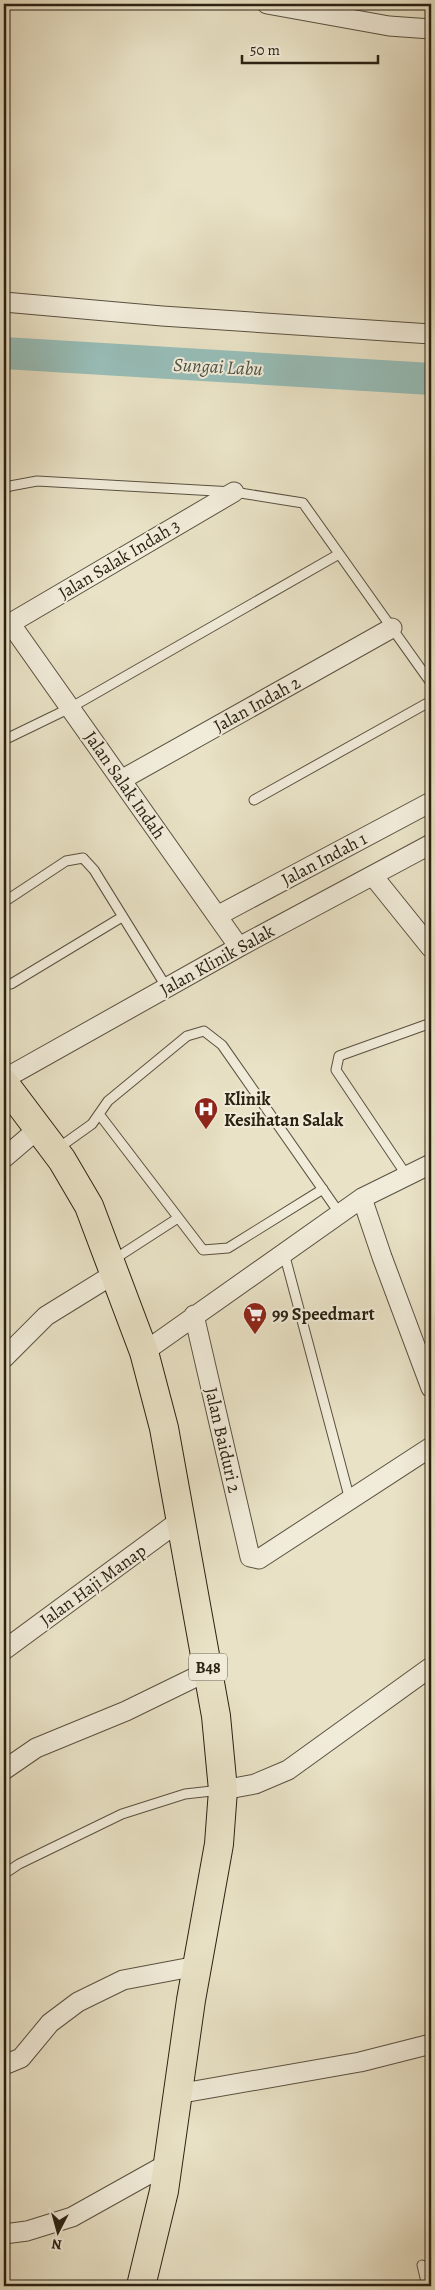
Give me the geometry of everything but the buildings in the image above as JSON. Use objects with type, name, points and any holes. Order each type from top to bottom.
[{"type":"main road","name":"B48","points":[[4,1083],[55,1151],[89,1206],[144,1352],[164,1428],[182,1519],[216,1716],[223,1790],[219,1844],[197,1966],[164,2191],[141,2286]]},
{"type":"street","points":[[267,4],[389,26],[431,29]]},
{"type":"street","points":[[4,302],[162,316],[431,334]]},
{"type":"street","name":"Jalan Salak Indah 3","points":[[7,625],[234,492]]},
{"type":"street","name":"Jalan Salak Indah","points":[[7,625],[70,708],[239,947]]},
{"type":"street","name":"Jalan Indah 2","points":[[121,780],[392,628]]},
{"type":"street","name":"Jalan Indah 1","points":[[217,916],[431,802]]},
{"type":"street","name":"Jalan Klinik Salak","points":[[4,1079],[239,947],[431,844]]},
{"type":"street","points":[[372,876],[431,948]]},
{"type":"street","points":[[4,1158],[39,1128]]},
{"type":"street","points":[[144,1352],[362,1198],[407,1176],[430,1170]]},
{"type":"street","points":[[362,1198],[431,1388]]},
{"type":"street","points":[[4,1358],[46,1316],[112,1268]]},
{"type":"street","name":"Jalan Baiduri 2","points":[[194,1315],[250,1557],[259,1559],[350,1500]]},
{"type":"street","points":[[350,1500],[431,1447]]},
{"type":"street","name":"Jalan Haji Manap","points":[[4,1650],[182,1519]]},
{"type":"street","points":[[223,1790],[254,1784],[288,1770],[431,1666]]},
{"type":"street","points":[[4,1770],[36,1748],[126,1711],[208,1671]]},
{"type":"street","points":[[4,2065],[21,2058],[50,2023],[78,2002],[123,1980],[197,1966]]},
{"type":"street","points":[[177,2094],[360,2062],[431,2044]]},
{"type":"street","points":[[4,2234],[27,2231],[72,2217],[167,2164]]},
{"type":"lane","points":[[4,490],[10,486],[37,481],[234,492],[302,503],[431,683]]},
{"type":"lane","points":[[4,740],[70,708],[339,554]]},
{"type":"lane","points":[[254,800],[431,701]]},
{"type":"lane","points":[[4,902],[66,861],[83,858],[94,870],[166,988]]},
{"type":"lane","points":[[11,984],[122,917]]},
{"type":"lane","points":[[407,1176],[336,1070],[339,1056],[431,1023]]},
{"type":"lane","points":[[55,1151],[92,1124],[108,1100],[186,1036],[204,1031],[222,1045],[340,1214]]},
{"type":"lane","points":[[99,1114],[203,1250],[228,1248],[322,1189]]},
{"type":"lane","points":[[112,1268],[178,1218]]},
{"type":"lane","points":[[284,1253],[350,1500]]},
{"type":"lane","points":[[4,1874],[19,1864],[122,1814],[186,1794],[223,1790]]},
{"type":"lane","points":[[422,2265],[427,2286]]},
{"type":"waterway","name":"Sungai Labu","points":[[4,353],[431,379]]},
{"type":"place","name":"Klinik Kesihatan Salak","points":[[206,1130]]},
{"type":"place","name":"99 Speedmart","points":[[255,1335]]}]
